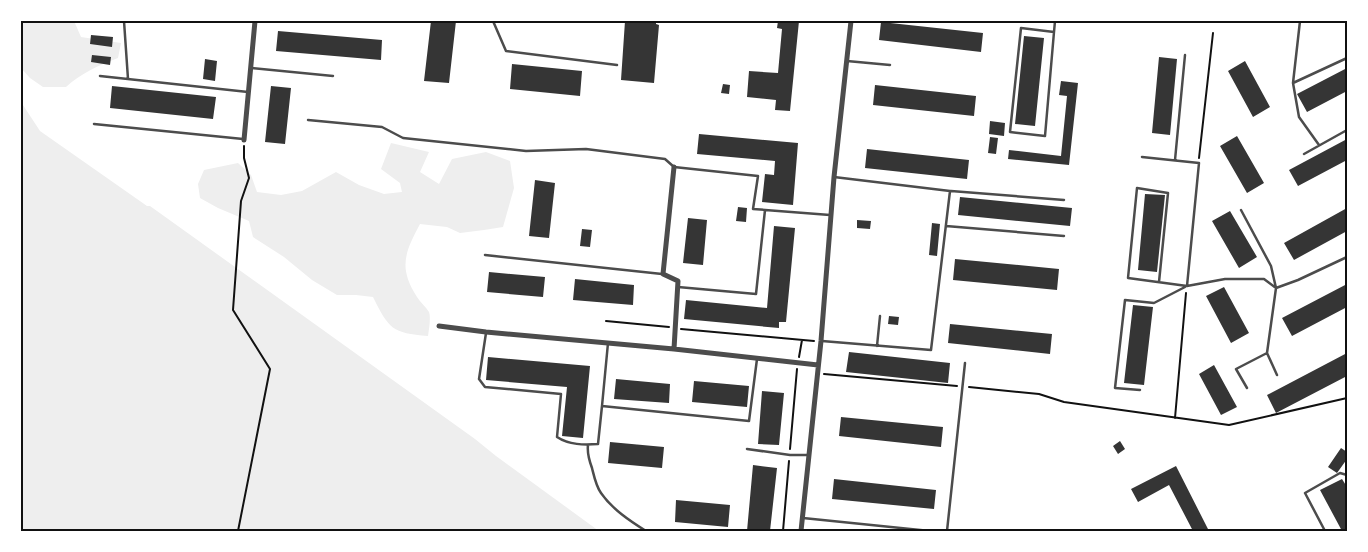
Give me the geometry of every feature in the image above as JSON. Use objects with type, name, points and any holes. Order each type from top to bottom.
[{"type":"street","points":[[244,140],[255,21]]},
{"type":"street","points":[[801,531],[821,341],[834,177],[851,21]]},
{"type":"street","points":[[674,167],[663,274],[678,281],[674,348]]},
{"type":"street","points":[[439,326],[486,332],[674,348],[818,365]]},
{"type":"lane","points":[[124,21],[128,79]]},
{"type":"lane","points":[[494,21],[506,51],[617,65]]},
{"type":"lane","points":[[1054,32],[1021,28],[1010,132],[1045,136],[1055,21]]},
{"type":"lane","points":[[1300,21],[1293,83],[1299,117],[1320,145]]},
{"type":"lane","points":[[1175,160],[1185,55]]},
{"type":"lane","points":[[1293,83],[1347,58]]},
{"type":"lane","points":[[847,61],[890,65]]},
{"type":"lane","points":[[250,68],[333,76]]},
{"type":"lane","points":[[100,76],[248,92]]},
{"type":"lane","points":[[308,120],[382,127],[403,138],[526,152],[586,149],[665,159],[674,167],[758,176],[753,209],[831,216]]},
{"type":"lane","points":[[94,124],[244,140]]},
{"type":"lane","points":[[1304,154],[1347,130]]},
{"type":"lane","points":[[1142,157],[1199,163],[1187,286]]},
{"type":"lane","points":[[834,177],[950,191],[1064,200]]},
{"type":"lane","points":[[1159,282],[1168,193],[1137,188],[1128,278],[1187,286],[1225,280],[1264,279],[1276,288]]},
{"type":"lane","points":[[821,341],[931,350],[950,191]]},
{"type":"lane","points":[[678,287],[756,294],[765,210]]},
{"type":"lane","points":[[1241,210],[1271,266],[1276,288],[1267,353],[1277,375]]},
{"type":"lane","points":[[946,226],[1064,236]]},
{"type":"lane","points":[[485,255],[663,274]]},
{"type":"lane","points":[[1276,288],[1347,257]]},
{"type":"lane","points":[[1140,390],[1115,388],[1125,300],[1154,303],[1187,286]]},
{"type":"lane","points":[[877,346],[880,316]]},
{"type":"lane","points":[[486,332],[479,379],[485,387],[561,394],[557,437],[565,442],[598,444],[608,343]]},
{"type":"lane","points":[[1247,388],[1236,369],[1267,353]]},
{"type":"lane","points":[[602,406],[749,421],[757,358]]},
{"type":"lane","points":[[947,531],[965,363]]},
{"type":"lane","points":[[588,444],[587,452],[600,492],[610,504],[646,531]]},
{"type":"lane","points":[[747,449],[809,455]]},
{"type":"lane","points":[[1325,531],[1305,493],[1340,474],[1347,475]]},
{"type":"lane","points":[[803,518],[930,531]]},
{"type":"path","points":[[1199,163],[1213,33]]},
{"type":"path","points":[[238,531],[270,369],[233,310],[241,201],[249,178],[244,158],[244,140]]},
{"type":"path","points":[[1175,418],[1187,286]]},
{"type":"path","points":[[606,321],[821,341]]},
{"type":"path","points":[[783,531],[798,363],[802,340]]},
{"type":"path","points":[[817,374],[1039,394],[1064,402],[1229,425],[1347,398]]},
{"type":"shaded area","points":[[21,21],[74,21],[81,37],[121,43],[118,58],[90,70],[66,87],[43,87],[30,78],[21,68]]},
{"type":"shaded area","points":[[21,102],[40,131],[147,206],[150,206],[475,439],[599,531],[21,531]]},
{"type":"shaded area","points":[[391,143],[429,152],[420,172],[439,184],[452,159],[486,152],[510,161],[514,188],[503,227],[460,233],[447,227],[420,224],[415,234],[407,252],[407,277],[418,299],[429,312],[428,336],[406,333],[393,327],[383,316],[373,297],[337,295],[312,280],[284,257],[253,237],[249,221],[200,198],[198,184],[204,170],[238,163],[251,175],[257,192],[281,195],[302,191],[336,172],[359,185],[384,194],[402,192],[400,183],[381,169]]},
{"type":"building","points":[[431,21],[456,21],[449,83],[424,81]]},
{"type":"building","points":[[625,21],[656,21],[656,24],[659,25],[654,83],[621,80]]},
{"type":"building","points":[[778,21],[799,21],[790,111],[775,110],[776,100],[747,97],[749,71],[778,73],[782,29],[777,28]]},
{"type":"building","points":[[881,22],[983,33],[981,52],[879,40]]},
{"type":"building","points":[[278,31],[382,40],[381,60],[276,51]]},
{"type":"building","points":[[91,35],[113,37],[112,47],[90,44]]},
{"type":"building","points":[[1024,36],[1044,38],[1035,126],[1015,124]]},
{"type":"building","points":[[92,55],[111,57],[110,65],[91,62]]},
{"type":"building","points":[[1159,57],[1177,59],[1170,135],[1152,133]]},
{"type":"building","points":[[205,59],[217,61],[215,81],[203,79]]},
{"type":"building","points":[[1245,61],[1270,107],[1253,117],[1228,71]]},
{"type":"building","points":[[512,64],[582,71],[580,96],[510,89]]},
{"type":"building","points":[[1347,68],[1347,91],[1307,112],[1297,94]]},
{"type":"building","points":[[1061,81],[1078,83],[1069,165],[1008,159],[1009,150],[1061,156],[1067,96],[1059,95]]},
{"type":"building","points":[[723,84],[730,85],[729,94],[721,93]]},
{"type":"building","points":[[875,85],[976,96],[974,116],[873,105]]},
{"type":"building","points":[[112,86],[216,97],[213,119],[110,108]]},
{"type":"building","points":[[271,86],[291,88],[285,144],[265,142]]},
{"type":"building","points":[[990,121],[1005,123],[1004,136],[989,134]]},
{"type":"building","points":[[699,134],[798,143],[793,205],[762,202],[765,174],[774,175],[775,161],[697,154]]},
{"type":"building","points":[[1237,136],[1264,183],[1247,193],[1220,146]]},
{"type":"building","points":[[990,137],[998,138],[996,154],[988,153]]},
{"type":"building","points":[[1347,139],[1347,160],[1298,186],[1289,170]]},
{"type":"building","points":[[867,149],[969,160],[967,179],[865,168]]},
{"type":"building","points":[[535,180],[555,183],[549,238],[529,236]]},
{"type":"building","points":[[1145,194],[1165,195],[1157,272],[1138,270]]},
{"type":"building","points":[[960,197],[1072,208],[1070,226],[958,215]]},
{"type":"building","points":[[738,207],[747,208],[746,222],[736,221]]},
{"type":"building","points":[[1347,208],[1347,231],[1294,260],[1284,243]]},
{"type":"building","points":[[1230,211],[1257,257],[1239,268],[1212,221]]},
{"type":"building","points":[[688,218],[707,220],[703,265],[683,263]]},
{"type":"building","points":[[857,220],[871,221],[870,229],[857,228]]},
{"type":"building","points":[[932,223],[940,224],[937,256],[929,255]]},
{"type":"building","points":[[774,226],[795,228],[786,322],[779,322],[779,328],[684,319],[686,300],[767,308]]},
{"type":"building","points":[[582,229],[592,230],[590,247],[580,246]]},
{"type":"building","points":[[955,259],[1059,269],[1057,290],[953,280]]},
{"type":"building","points":[[489,272],[545,277],[543,297],[487,292]]},
{"type":"building","points":[[575,279],[634,285],[633,305],[573,300]]},
{"type":"building","points":[[1347,284],[1347,307],[1292,336],[1282,318]]},
{"type":"building","points":[[1224,287],[1249,333],[1231,343],[1206,296]]},
{"type":"building","points":[[1133,305],[1153,307],[1144,385],[1124,383]]},
{"type":"building","points":[[889,316],[899,317],[898,325],[888,324]]},
{"type":"building","points":[[950,324],[1052,334],[1050,354],[948,343]]},
{"type":"building","points":[[849,352],[950,363],[948,383],[846,372]]},
{"type":"building","points":[[1347,353],[1347,376],[1276,413],[1267,395]]},
{"type":"building","points":[[488,357],[590,366],[583,438],[562,436],[567,387],[486,380]]},
{"type":"building","points":[[1214,365],[1237,407],[1221,415],[1199,374]]},
{"type":"building","points":[[616,379],[670,384],[669,403],[614,399]]},
{"type":"building","points":[[694,381],[749,386],[747,407],[692,402]]},
{"type":"building","points":[[762,391],[784,393],[779,445],[758,444]]},
{"type":"building","points":[[841,417],[943,427],[941,447],[839,436]]},
{"type":"building","points":[[1120,441],[1125,449],[1118,454],[1113,446]]},
{"type":"building","points":[[610,442],[664,447],[662,468],[608,463]]},
{"type":"building","points":[[1341,448],[1347,452],[1347,459],[1337,473],[1328,467]]},
{"type":"building","points":[[753,465],[777,468],[770,531],[747,531]]},
{"type":"building","points":[[1176,466],[1209,531],[1193,531],[1169,485],[1138,502],[1131,489]]},
{"type":"building","points":[[834,479],[936,490],[934,509],[832,499]]},
{"type":"building","points":[[1342,479],[1347,487],[1347,531],[1342,531],[1320,490]]},
{"type":"building","points":[[676,500],[730,505],[728,527],[675,522]]}]
